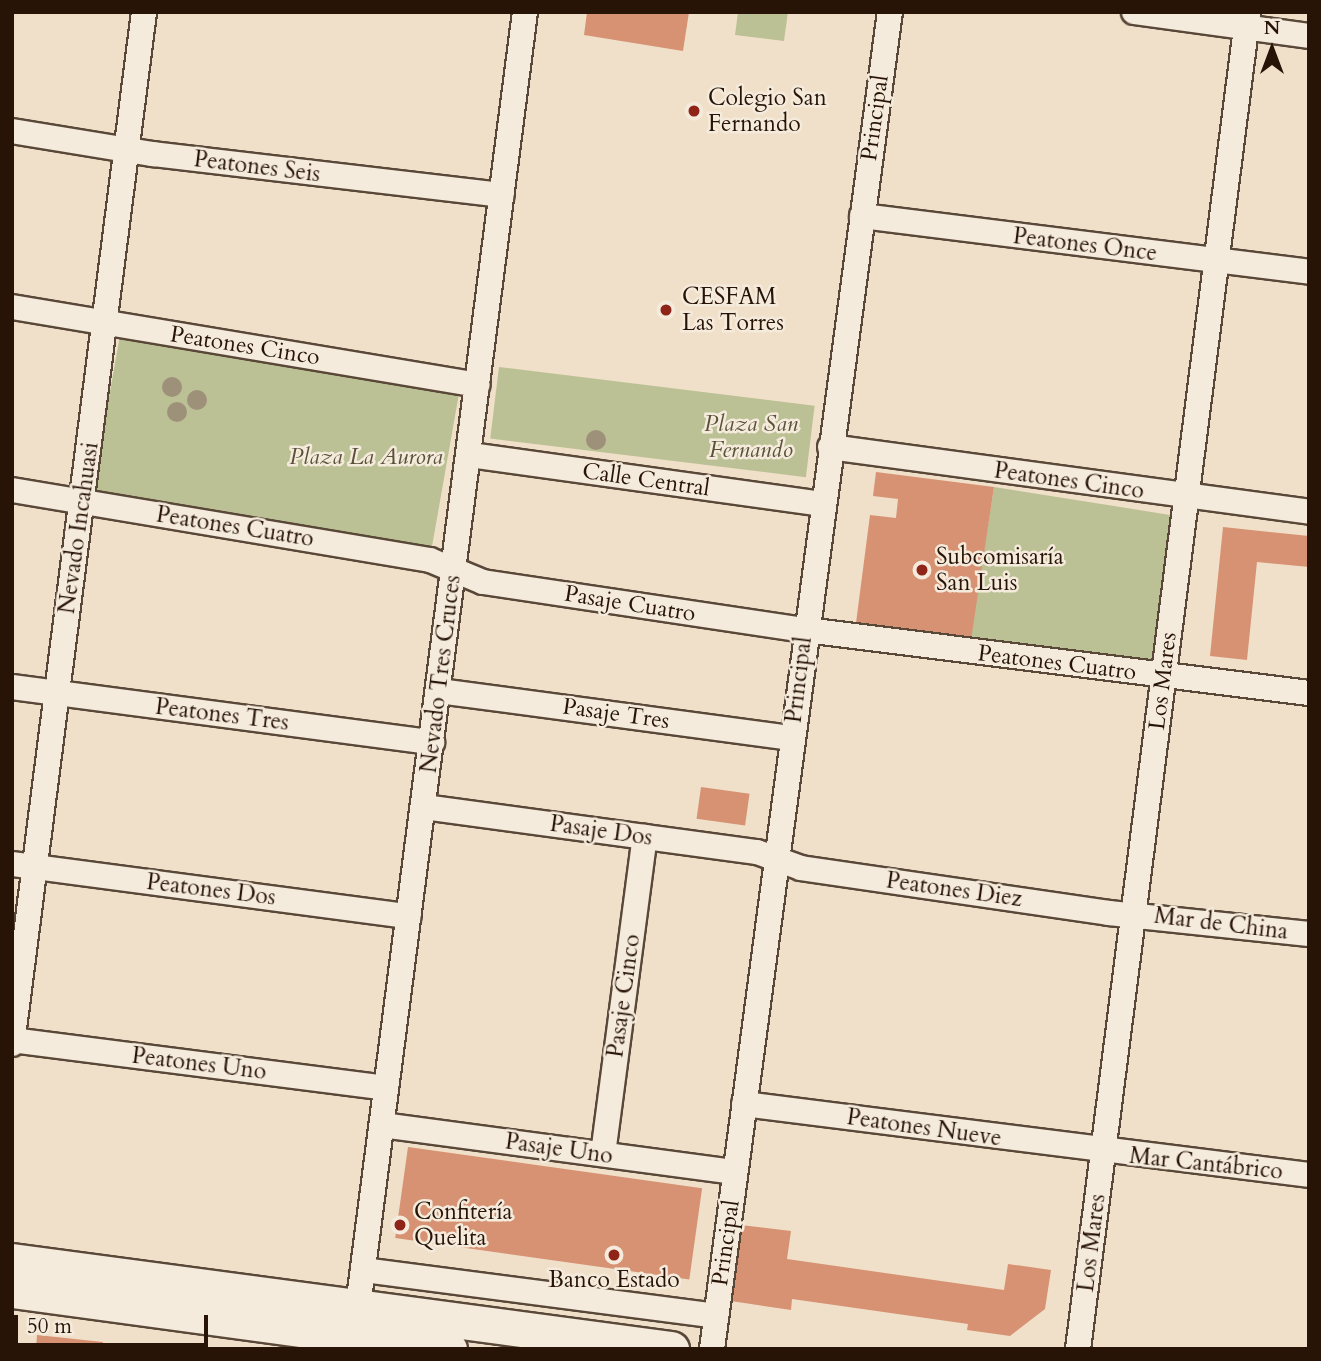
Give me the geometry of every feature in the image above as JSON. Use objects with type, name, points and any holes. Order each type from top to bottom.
[{"type":"street","name":"Nevado Incahuasi","points":[[12,1041],[24,866],[57,693],[145,12]]},
{"type":"street","name":"Nevado Tres Cruces","points":[[356,1322],[470,455],[525,12]]},
{"type":"street","name":"Principal","points":[[712,1349],[822,504],[890,12]]},
{"type":"street","points":[[1134,12],[1247,20],[1309,36]]},
{"type":"street","name":"Los Mares","points":[[1078,1349],[1247,20]]},
{"type":"street","name":"Peatones Seis","points":[[12,131],[127,149],[502,195]]},
{"type":"street","name":"Peatones Once","points":[[862,216],[1309,272]]},
{"type":"street","name":"Peatones Cinco","points":[[12,307],[478,385]]},
{"type":"street","name":"Peatones Cinco","points":[[830,447],[1186,498],[1309,512]]},
{"type":"street","name":"Calle Central","points":[[470,455],[822,504]]},
{"type":"street","name":"Peatones Cuatro","points":[[12,490],[430,559],[455,570]]},
{"type":"street","name":"Pasaje Cuatro","points":[[455,570],[483,582],[806,630]]},
{"type":"street","name":"Peatones Cuatro","points":[[806,630],[1309,694]]},
{"type":"street","name":"Peatones Tres","points":[[12,687],[432,742]]},
{"type":"street","name":"Pasaje Tres","points":[[439,691],[792,738]]},
{"type":"street","name":"Pasaje Dos","points":[[424,807],[757,852],[776,859]]},
{"type":"street","name":"Pasaje Cinco","points":[[603,1154],[645,837]]},
{"type":"street","name":"Peatones Diez","points":[[776,859],[801,868],[1133,914]]},
{"type":"street","name":"Peatones Dos","points":[[24,866],[410,916]]},
{"type":"street","name":"Mar de China","points":[[1133,914],[1309,934]]},
{"type":"street","name":"Peatones Uno","points":[[12,1041],[386,1088]]},
{"type":"street","name":"Peatones Nueve","points":[[744,1104],[1104,1152]]},
{"type":"street","name":"Pasaje Uno","points":[[382,1125],[736,1172]]},
{"type":"street","name":"Mar Cantábrico","points":[[1104,1152],[1309,1175]]},
{"type":"street","points":[[12,1261],[356,1322],[449,1349]]},
{"type":"street","points":[[363,1270],[716,1316]]},
{"type":"street","points":[[12,1290],[671,1349]]},
{"type":"green space","points":[[738,12],[788,12],[784,41],[735,35]]},
{"type":"green space","name":"Plaza La Aurora","points":[[120,335],[459,395],[432,549],[93,490]]},
{"type":"green space","name":"Plaza San Fernando","points":[[499,367],[815,406],[806,477],[490,438]]},
{"type":"green space","points":[[994,487],[1175,516],[1150,669],[970,640]]},
{"type":"building","points":[[587,12],[689,12],[683,51],[584,35]]},
{"type":"building","name":"Subcomisaría San Luis","points":[[876,472],[994,487],[971,640],[856,623],[870,515],[896,518],[898,499],[873,496]]},
{"type":"building","points":[[1223,527],[1309,536],[1309,567],[1257,562],[1247,660],[1210,656]]},
{"type":"building","points":[[701,787],[750,794],[745,826],[697,819]]},
{"type":"building","points":[[408,1147],[702,1188],[689,1279],[395,1238]]},
{"type":"building","points":[[741,1225],[791,1231],[787,1259],[1004,1290],[1008,1264],[1051,1270],[1045,1309],[1010,1336],[967,1330],[968,1324],[792,1299],[791,1310],[731,1301]]},
{"type":"building","points":[[37,1335],[103,1342],[102,1349],[36,1349]]},
{"type":"place","name":"Colegio San Fernando","points":[[694,111]]},
{"type":"place","name":"CESFAM Las Torres","points":[[666,310]]},
{"type":"place","name":"Subcomisaría San Luis","points":[[922,570]]},
{"type":"place","name":"Confitería Quelita","points":[[400,1225]]},
{"type":"place","name":"Banco Estado","points":[[614,1255]]}]
